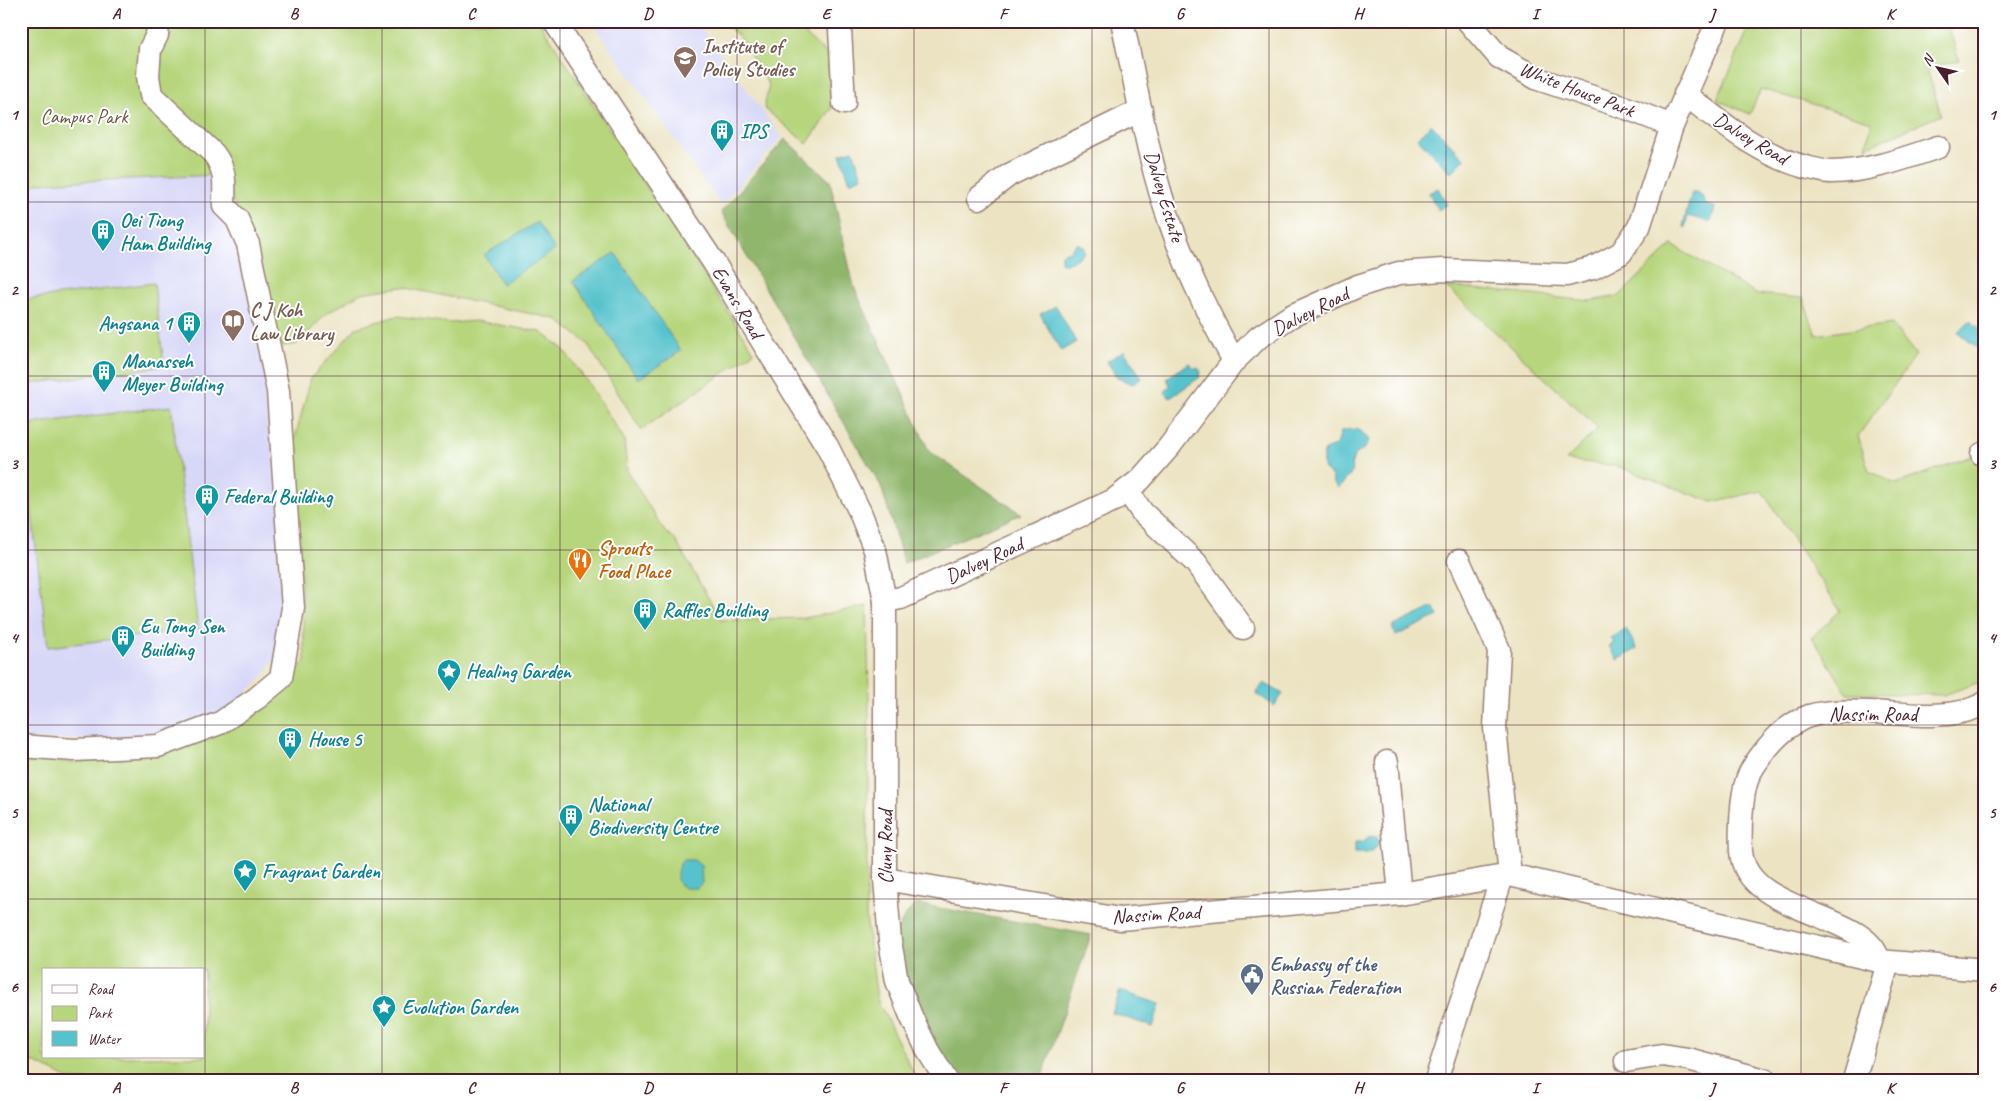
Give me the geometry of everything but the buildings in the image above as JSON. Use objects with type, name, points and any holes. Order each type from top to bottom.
[{"type":"street","points":[[21,746],[74,750],[158,746],[220,722],[257,698],[281,678],[294,608],[278,391],[248,244],[237,219],[224,206],[222,166],[214,154],[151,95],[148,76],[150,49],[157,36],[158,27],[156,21]]},
{"type":"street","name":"Evans Road","points":[[554,21],[714,263],[836,463],[860,512],[875,550],[885,601]]},
{"type":"street","points":[[844,21],[840,29],[844,103]]},
{"type":"street","name":"Dalvey Estate","points":[[1122,21],[1156,174],[1170,222],[1199,296],[1234,361]]},
{"type":"street","name":"White House Park","points":[[1468,21],[1499,57],[1538,79],[1672,126]]},
{"type":"street","name":"Dalvey Road","points":[[885,601],[901,598],[1114,500],[1140,480],[1169,447],[1234,361],[1259,337],[1291,316],[1358,286],[1399,273],[1443,270],[1567,275],[1594,268],[1621,253],[1639,227],[1672,126],[1718,21]]},
{"type":"street","name":"Dalvey Road","points":[[1686,94],[1741,137],[1766,152],[1794,164],[1829,172],[1880,166],[1938,147]]},
{"type":"street","points":[[979,198],[1009,175],[1142,110]]},
{"type":"street","points":[[1127,490],[1142,512],[1196,563],[1243,628]]},
{"type":"street","points":[[1436,1080],[1506,876],[1495,728],[1499,650],[1459,561]]},
{"type":"street","name":"Cluny Road","points":[[885,601],[885,879],[890,941],[897,981],[910,1016],[946,1080]]},
{"type":"street","name":"Nassim Road","points":[[1884,962],[1859,935],[1760,888],[1744,869],[1740,838],[1746,781],[1754,764],[1776,738],[1809,716],[1845,712],[1947,715],[1978,707],[1985,703]]},
{"type":"street","points":[[1387,762],[1400,894]]},
{"type":"street","name":"Nassim Road","points":[[885,879],[1120,919],[1400,894],[1506,876],[1884,962],[1985,970]]},
{"type":"street","points":[[1854,1080],[1875,1014],[1884,962]]},
{"type":"street","points":[[1626,1061],[1662,1056],[1688,1059],[1765,1080]]},
{"type":"shaded area","points":[[21,21],[154,21],[146,27],[142,79],[214,161],[236,235],[271,398],[286,605],[279,653],[261,679],[223,714],[158,738],[21,740]]},
{"type":"shaded area","name":"Institute of Policy Studies","points":[[591,21],[696,21],[782,137],[721,205]]},
{"type":"green space","name":"Campus Park","points":[[21,21],[145,21],[142,79],[214,161],[218,175],[38,183],[21,195]]},
{"type":"green space","points":[[190,21],[539,21],[754,352],[641,430],[587,343],[556,319],[402,287],[361,293],[326,314],[297,344],[282,346],[271,337],[232,196],[156,85],[155,52],[165,38]]},
{"type":"green space","points":[[720,21],[791,21],[827,54],[832,108],[807,144],[764,108],[769,85],[739,36]]},
{"type":"green space","points":[[1752,21],[1947,21],[1959,60],[1927,69],[1941,115],[1866,147],[1872,122],[1761,89],[1750,114],[1717,100]]},
{"type":"green space","points":[[785,139],[830,181],[854,287],[929,451],[1021,514],[904,563],[881,486],[721,212]]},
{"type":"green space","points":[[1672,245],[1756,294],[1803,298],[1816,335],[1892,324],[1916,355],[1858,436],[1869,471],[1896,484],[1985,451],[1985,677],[1980,682],[1944,695],[1847,693],[1812,637],[1840,611],[1762,491],[1712,502],[1617,466],[1566,460],[1598,428],[1446,286],[1590,301],[1619,296]]},
{"type":"green space","points":[[154,283],[164,366],[21,385],[21,300]]},
{"type":"green space","points":[[397,316],[451,323],[476,321],[541,332],[563,349],[588,383],[624,439],[627,471],[665,532],[674,538],[721,620],[804,618],[867,606],[869,700],[866,917],[877,999],[917,1080],[71,1080],[21,1056],[21,759],[75,763],[152,753],[256,710],[305,661],[294,442],[311,378],[356,328]]},
{"type":"green space","points":[[171,406],[198,629],[48,647],[21,425]]},
{"type":"green space","points":[[917,904],[1091,935],[1041,1080],[958,1080],[936,1050],[899,975],[897,929],[907,913]]},
{"type":"water","points":[[1431,124],[1465,159],[1451,173],[1417,138]]},
{"type":"water","points":[[853,150],[862,177],[850,182],[840,154]]},
{"type":"water","points":[[1438,188],[1447,205],[1438,210],[1429,193]]},
{"type":"water","points":[[1692,192],[1697,192],[1702,196],[1706,205],[1715,207],[1711,222],[1688,216],[1685,228],[1683,225]]},
{"type":"water","points":[[537,222],[555,250],[502,284],[484,255]]},
{"type":"water","points":[[1076,244],[1080,244],[1084,248],[1084,253],[1069,263],[1061,262],[1061,254],[1070,251]]},
{"type":"water","points":[[615,253],[681,351],[638,379],[573,281]]},
{"type":"water","points":[[1056,306],[1076,342],[1061,351],[1040,314]]},
{"type":"water","points":[[1970,321],[1985,333],[1985,349],[1977,348],[1958,332]]},
{"type":"water","points":[[1124,351],[1142,378],[1133,384],[1117,378],[1107,361]]},
{"type":"water","points":[[1189,363],[1193,368],[1198,368],[1201,371],[1200,377],[1170,398],[1165,392],[1170,386],[1167,378]]},
{"type":"water","points":[[1352,429],[1361,431],[1369,440],[1365,448],[1354,456],[1351,465],[1353,471],[1339,488],[1333,483],[1332,476],[1323,468],[1323,456],[1325,450],[1337,445],[1341,431]]},
{"type":"water","points":[[1434,607],[1438,616],[1396,636],[1392,627]]},
{"type":"water","points":[[1626,629],[1637,649],[1618,660],[1609,646],[1614,643],[1611,638]]},
{"type":"water","points":[[1264,683],[1283,694],[1274,706],[1256,693]]},
{"type":"water","points":[[1371,835],[1376,836],[1380,842],[1375,849],[1367,853],[1355,853],[1355,842],[1362,842]]},
{"type":"water","points":[[683,860],[694,860],[701,866],[702,883],[697,888],[685,888],[679,884],[677,872]]},
{"type":"water","points":[[1120,991],[1160,1004],[1153,1027],[1112,1013]]},
{"type":"place","name":"Institute of Policy Studies","points":[[685,79]]},
{"type":"place","name":"IPS","points":[[722,152]]},
{"type":"place","name":"Oei Tiong Ham Building","points":[[103,252]]},
{"type":"place","name":"C J Koh Law Library","points":[[233,342]]},
{"type":"place","name":"Angsana 1","points":[[189,344]]},
{"type":"place","name":"Manasseh Meyer Building","points":[[104,393]]},
{"type":"place","name":"Federal Building","points":[[207,517]]},
{"type":"place","name":"Sprouts Food Place","points":[[580,581]]},
{"type":"place","name":"Raffles Building","points":[[645,631]]},
{"type":"place","name":"Eu Tong Sen Building","points":[[123,658]]},
{"type":"place","name":"Healing Garden","points":[[449,692]]},
{"type":"place","name":"House 5","points":[[290,760]]},
{"type":"place","name":"National Biodiversity Centre","points":[[571,837]]},
{"type":"place","name":"Fragrant Garden","points":[[245,892]]},
{"type":"place","name":"Embassy of the Russian Federation","points":[[1252,996]]},
{"type":"place","name":"Evolution Garden","points":[[384,1028]]}]
